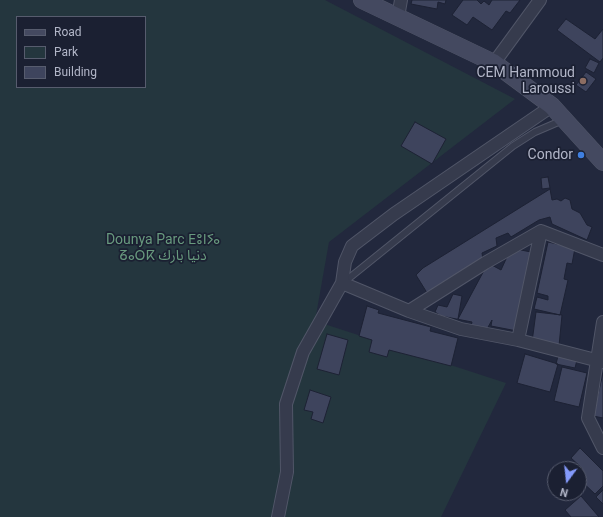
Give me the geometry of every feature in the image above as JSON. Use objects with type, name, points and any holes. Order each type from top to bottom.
[{"type":"main road","points":[[362,0],[494,63],[552,106],[603,162]]},
{"type":"street","points":[[398,17],[401,0]]},
{"type":"street","points":[[494,63],[540,0]]},
{"type":"street","points":[[278,517],[287,472],[286,404],[303,352],[342,283],[345,262],[352,246],[394,214],[552,106]]},
{"type":"street","points":[[409,311],[484,263],[541,231]]},
{"type":"street","points":[[541,231],[603,255]]},
{"type":"street","points":[[518,340],[541,231]]},
{"type":"street","points":[[342,283],[409,311],[461,329],[518,340],[600,361]]},
{"type":"street","points":[[603,322],[600,361],[588,418],[603,448]]},
{"type":"lane","points":[[342,283],[513,146],[535,132],[564,120]]},
{"type":"green space","name":"Dounya Parc ⴹⵓⵏⵢⴰ ⵒⴰⵔⴽ دنيا بارك","points":[[0,0],[325,0],[515,99],[329,242],[315,321],[506,383],[441,517],[0,517]]},
{"type":"building","points":[[412,0],[446,0],[445,4],[438,2],[437,9],[411,4]]},
{"type":"building","points":[[463,0],[477,0],[481,4],[484,1],[489,5],[492,0],[520,0],[510,13],[506,11],[492,30],[473,17],[467,25],[452,15]]},
{"type":"building","points":[[566,19],[595,39],[603,29],[603,58],[600,62],[557,30]]},
{"type":"building","points":[[590,59],[599,63],[594,73],[585,68]]},
{"type":"building","points":[[586,72],[596,79],[586,92],[576,85]]},
{"type":"building","points":[[415,122],[446,139],[432,164],[401,146]]},
{"type":"building","points":[[548,177],[550,188],[542,189],[541,178]]},
{"type":"building","points":[[550,189],[552,200],[557,199],[561,201],[565,198],[570,200],[572,209],[580,213],[587,225],[592,227],[587,240],[552,224],[550,217],[539,220],[511,237],[508,233],[496,238],[497,246],[482,253],[483,260],[429,296],[416,275],[423,268]]},
{"type":"building","points":[[548,242],[575,248],[572,264],[567,263],[564,279],[568,280],[560,315],[534,309],[537,297],[548,300],[548,296],[537,293]]},
{"type":"building","points":[[511,248],[531,252],[517,331],[491,326],[492,320],[487,329],[471,326],[472,322],[441,316],[435,312],[438,305],[447,307],[453,294],[462,296],[458,319],[488,263],[501,270]]},
{"type":"building","points":[[367,306],[379,310],[378,313],[431,327],[430,331],[458,338],[451,366],[389,350],[387,357],[369,352],[372,340],[359,336]]},
{"type":"building","points":[[536,312],[562,315],[559,346],[532,342]]},
{"type":"building","points":[[327,334],[348,340],[339,375],[317,369]]},
{"type":"building","points":[[559,352],[578,356],[575,368],[556,364]]},
{"type":"building","points":[[525,354],[558,364],[550,392],[517,383]]},
{"type":"building","points":[[562,367],[587,373],[579,407],[554,401]]},
{"type":"building","points":[[603,373],[603,418],[593,416]]},
{"type":"building","points":[[310,390],[331,397],[323,423],[311,419],[313,412],[304,410]]},
{"type":"building","points":[[580,448],[603,471],[603,486],[595,494],[587,486],[587,461],[574,461],[571,458]]},
{"type":"building","points":[[603,490],[603,504],[596,497]]},
{"type":"building","points":[[575,501],[585,501],[599,517],[571,517],[565,510]]},
{"type":"place","name":"CEM Hammoud Laroussi","points":[[583,81]]},
{"type":"place","name":"Condor","points":[[581,155]]}]
